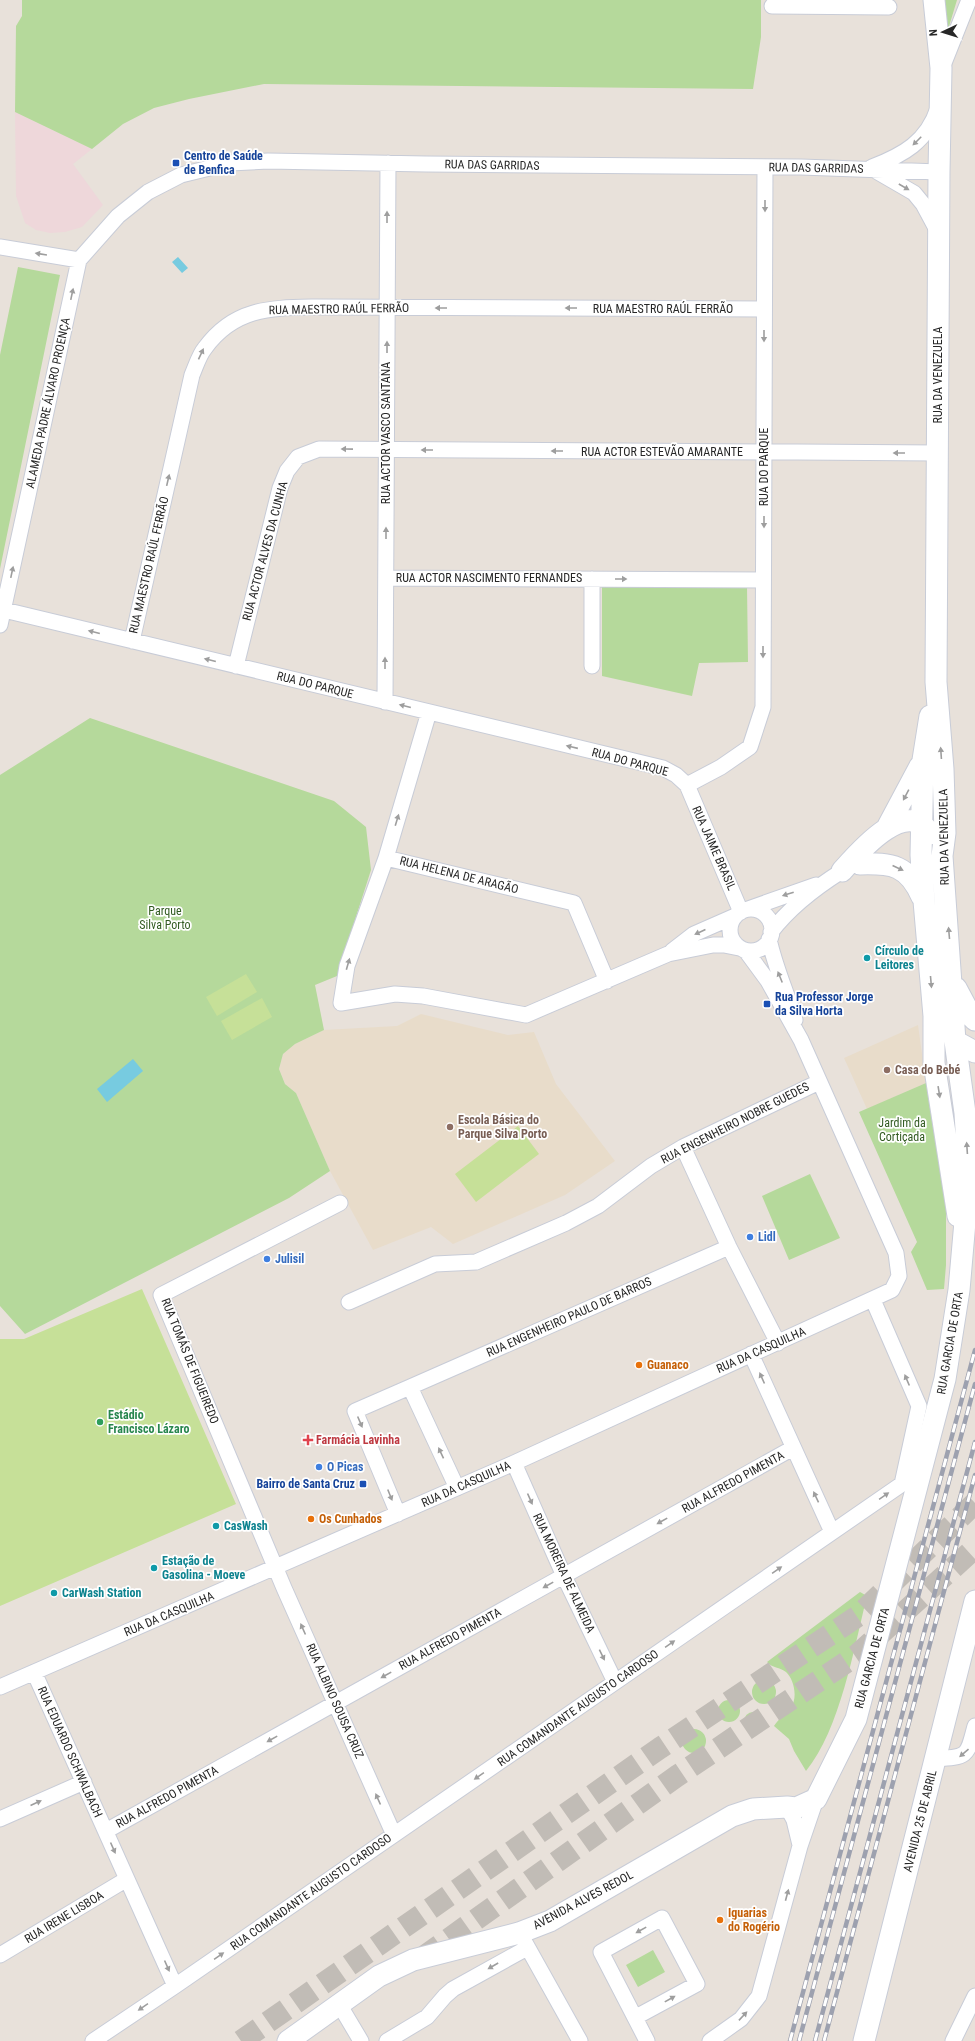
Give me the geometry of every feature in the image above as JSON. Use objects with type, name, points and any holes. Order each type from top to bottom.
[{"type":"street","name":"RUA DA VENEZUELA","points":[[934,0],[941,68],[936,682],[945,833],[942,856],[952,972],[955,1041]]},
{"type":"street","name":"RUA DA VENEZUELA","points":[[941,68],[969,0]]},
{"type":"street","points":[[772,6],[889,7]]},
{"type":"street","points":[[870,168],[899,156],[919,141],[932,124],[941,95]]},
{"type":"street","name":"RUA DAS GARRIDAS","points":[[79,260],[124,211],[148,192],[181,175],[230,163],[268,161],[870,168],[939,172]]},
{"type":"street","name":"RUA ACTOR VASCO SANTANA","points":[[385,702],[388,163]]},
{"type":"street","name":"RUA DO PARQUE","points":[[2,609],[663,768],[676,774],[687,785],[722,767],[750,747],[763,707],[765,167]]},
{"type":"street","points":[[870,168],[914,193],[923,204],[939,234]]},
{"type":"street","points":[[0,247],[79,260]]},
{"type":"street","name":"ALAMEDA PADRE ÁLVARO PROENÇA","points":[[0,625],[2,609],[79,260]]},
{"type":"street","name":"RUA MAESTRO RAÚL FERRÃO","points":[[132,641],[192,375],[204,349],[220,331],[239,318],[269,308],[387,307],[764,309]]},
{"type":"street","name":"RUA ACTOR ALVES DA CUNHA","points":[[236,666],[280,488],[287,471],[298,458],[319,449],[386,450]]},
{"type":"street","name":"RUA ACTOR ESTEVÃO AMARANTE","points":[[386,450],[938,453]]},
{"type":"street","name":"RUA ACTOR NASCIMENTO FERNANDES","points":[[386,578],[763,580]]},
{"type":"street","name":"RUA ACTOR NASCIMENTO FERNANDES","points":[[592,579],[592,666]]},
{"type":"street","name":"RUA DA VENEZUELA","points":[[934,1040],[934,1016],[924,901],[922,825],[923,760],[936,682]]},
{"type":"street","name":"RUA HELENA DE ARAGÃO","points":[[429,712],[386,858],[574,903],[607,981]]},
{"type":"street","points":[[842,873],[862,850],[887,828],[923,760]]},
{"type":"street","name":"RUA JAIME BRASIL","points":[[687,785],[742,912]]},
{"type":"street","points":[[386,858],[347,966],[341,1003],[395,994],[423,996],[526,1016],[668,954],[713,945],[724,945],[742,949],[760,949],[790,910],[842,873],[922,825],[937,806],[943,792]]},
{"type":"street","points":[[887,828],[906,822],[913,822],[922,825],[929,832],[942,856]]},
{"type":"street","points":[[668,954],[694,934],[742,912],[842,873],[889,864],[904,870],[912,878],[924,901]]},
{"type":"street","points":[[801,1040],[770,936],[771,925],[762,913],[742,912],[731,922],[730,936],[768,981],[801,1040],[819,1082]]},
{"type":"street","points":[[952,972],[962,1002],[970,1016],[975,1020]]},
{"type":"street","points":[[934,1040],[955,1041],[975,1034]]},
{"type":"street","name":"RUA GARCIA DE ORTA","points":[[934,1040],[934,1063],[962,1243]]},
{"type":"street","points":[[955,1041],[975,1052]]},
{"type":"street","name":"RUA GARCIA DE ORTA","points":[[711,2040],[741,2019],[758,1996],[800,1846],[816,1799],[856,1719],[945,1379],[959,1290],[969,1176],[965,1113],[955,1041]]},
{"type":"street","points":[[965,1113],[971,1082],[975,1077]]},
{"type":"street","name":"RUA ENGENHEIRO NOBRE GUEDES","points":[[349,1302],[435,1264],[476,1262],[566,1223],[598,1206],[651,1166],[683,1147],[819,1082]]},
{"type":"street","name":"RUA DA CASQUILHA","points":[[0,1687],[514,1463],[892,1290],[898,1281],[899,1266],[896,1253],[819,1082]]},
{"type":"street","points":[[683,1147],[729,1247],[778,1343]]},
{"type":"street","name":"RUA TOMÁS DE FIGUEIREDO","points":[[276,1568],[161,1295],[340,1203]]},
{"type":"street","name":"RUA ENGENHEIRO PAULO DE BARROS","points":[[398,1514],[355,1411],[729,1247]]},
{"type":"street","name":"RUA COMANDANTE AUGUSTO CARDOSO","points":[[93,2041],[176,1986],[902,1484],[919,1406],[873,1300]]},
{"type":"street","points":[[751,1354],[832,1532]]},
{"type":"street","points":[[410,1387],[457,1488]]},
{"type":"street","name":"RUA ALFREDO PIMENTA","points":[[106,1831],[793,1448]]},
{"type":"street","name":"RUA MOREIRA DE ALMEIDA","points":[[514,1463],[564,1576],[615,1682]]},
{"type":"street","name":"RUA ALBINO SOUSA CRUZ","points":[[276,1568],[394,1835]]},
{"type":"street","name":"AVENIDA 25 DE ABRIL","points":[[864,2041],[975,1601]]},
{"type":"street","name":"RUA EDUARDO SCHWALBACH","points":[[34,1672],[176,1986]]},
{"type":"street","points":[[935,1759],[960,1757],[969,1749],[975,1726]]},
{"type":"street","points":[[0,1819],[84,1782]]},
{"type":"street","name":"AVENIDA ALVES REDOL","points":[[288,2041],[379,1976],[413,1960],[523,1940],[550,1920],[586,1901],[732,1816],[753,1809],[786,1807],[796,1808],[816,1799]]},
{"type":"street","points":[[786,1807],[794,1820],[800,1846]]},
{"type":"street","name":"RUA IRENE LISBOA","points":[[0,1954],[127,1879]]},
{"type":"street","points":[[636,2018],[697,1984],[662,1918],[601,1952],[647,2041]]},
{"type":"street","points":[[387,2041],[427,2017],[453,1989],[523,1940],[580,2041]]},
{"type":"street","points":[[953,2041],[975,1996]]},
{"type":"street","points":[[340,2004],[361,2041]]},
{"type":"shaded area","points":[[15,112],[92,149],[73,164],[103,205],[82,227],[65,232],[50,233],[36,230],[25,223],[16,196]]},
{"type":"shaded area","name":"Escola Básica do Parque Silva Porto","points":[[421,1014],[508,1035],[534,1032],[556,1084],[615,1161],[565,1195],[453,1244],[431,1227],[373,1250],[330,1171],[296,1093],[285,1084],[279,1069],[283,1054],[295,1044],[324,1030],[397,1026]]},
{"type":"shaded area","name":"Casa do Bebé","points":[[918,1025],[926,1083],[867,1109],[844,1058]]},
{"type":"green space","points":[[22,0],[761,0],[761,37],[753,89],[264,84],[189,99],[154,108],[123,124],[92,149],[15,112],[16,26],[22,16]]},
{"type":"green space","points":[[943,0],[957,0],[947,33]]},
{"type":"green space","points":[[18,267],[60,275],[0,569],[0,355]]},
{"type":"green space","points":[[602,585],[747,586],[748,662],[699,663],[692,696],[602,676]]},
{"type":"green space","name":"Parque Silva Porto","points":[[90,718],[334,801],[366,827],[371,870],[337,976],[315,985],[324,1030],[295,1044],[283,1054],[279,1069],[285,1084],[296,1093],[330,1171],[289,1198],[25,1334],[0,1306],[0,775]]},
{"type":"green space","points":[[246,974],[257,992],[217,1016],[206,997]]},
{"type":"green space","points":[[262,998],[272,1017],[232,1040],[221,1021]]},
{"type":"green space","name":"Jardim da Cortiçada","points":[[926,1083],[946,1209],[946,1265],[944,1289],[927,1290],[911,1252],[917,1242],[859,1112]]},
{"type":"green space","points":[[518,1126],[539,1154],[476,1202],[455,1174]]},
{"type":"green space","points":[[810,1174],[840,1238],[789,1260],[762,1196]]},
{"type":"green space","name":"Estádio Francisco Lázaro","points":[[142,1289],[236,1504],[0,1606],[0,1339],[24,1339]]},
{"type":"green space","points":[[860,1592],[867,1596],[844,1688],[828,1734],[818,1754],[806,1771],[794,1751],[789,1739],[774,1726],[793,1703],[795,1694],[793,1684],[786,1672],[767,1662]]},
{"type":"green space","points":[[764,1680],[769,1681],[775,1687],[775,1697],[769,1703],[764,1704],[759,1703],[753,1697],[752,1692],[753,1687],[759,1681]]},
{"type":"green space","points":[[729,1700],[737,1703],[740,1711],[737,1719],[729,1722],[721,1719],[718,1711],[721,1703]]},
{"type":"green space","points":[[753,1712],[759,1715],[762,1721],[759,1727],[753,1730],[747,1727],[744,1721],[747,1715]]},
{"type":"green space","points":[[694,1729],[703,1732],[706,1741],[703,1750],[694,1753],[685,1750],[682,1741],[685,1732]]},
{"type":"green space","points":[[653,1950],[665,1972],[638,1987],[626,1965]]},
{"type":"water","points":[[178,257],[188,268],[182,273],[172,262]]},
{"type":"water","points":[[133,1059],[143,1071],[107,1102],[97,1089]]},
{"type":"tunnel","points":[[241,2041],[660,1748],[858,1616],[975,1503]]},
{"type":"tunnel","points":[[422,1958],[677,1776],[857,1655],[975,1548]]},
{"type":"railway","points":[[790,2041],[975,1350]]},
{"type":"railway","points":[[799,2041],[975,1384]]},
{"type":"railway","points":[[815,2041],[975,1442]]},
{"type":"railway","points":[[824,2041],[975,1475]]},
{"type":"place","name":"Centro de Saúde de Benfica","points":[[176,163]]},
{"type":"place","name":"Círculo de Leitores","points":[[867,958]]},
{"type":"place","name":"Rua Professor Jorge da Silva Horta","points":[[767,1004]]},
{"type":"place","name":"Casa do Bebé","points":[[887,1070]]},
{"type":"place","name":"Escola Básica do Parque Silva Porto","points":[[450,1127]]},
{"type":"place","name":"Lidl","points":[[750,1237]]},
{"type":"place","name":"Julisil","points":[[267,1259]]},
{"type":"place","name":"Guanaco","points":[[639,1365]]},
{"type":"place","name":"Estádio Francisco Lázaro","points":[[100,1422]]},
{"type":"place","name":"Farmácia Lavinha","points":[[308,1440]]},
{"type":"place","name":"O Picas","points":[[319,1467]]},
{"type":"place","name":"Bairro de Santa Cruz","points":[[363,1484]]},
{"type":"place","name":"Os Cunhados","points":[[311,1519]]},
{"type":"place","name":"CasWash","points":[[216,1526]]},
{"type":"place","name":"Estação de Gasolina - Moeve","points":[[154,1568]]},
{"type":"place","name":"CarWash Station","points":[[54,1593]]},
{"type":"place","name":"Iguarias do Rogério","points":[[720,1920]]}]
